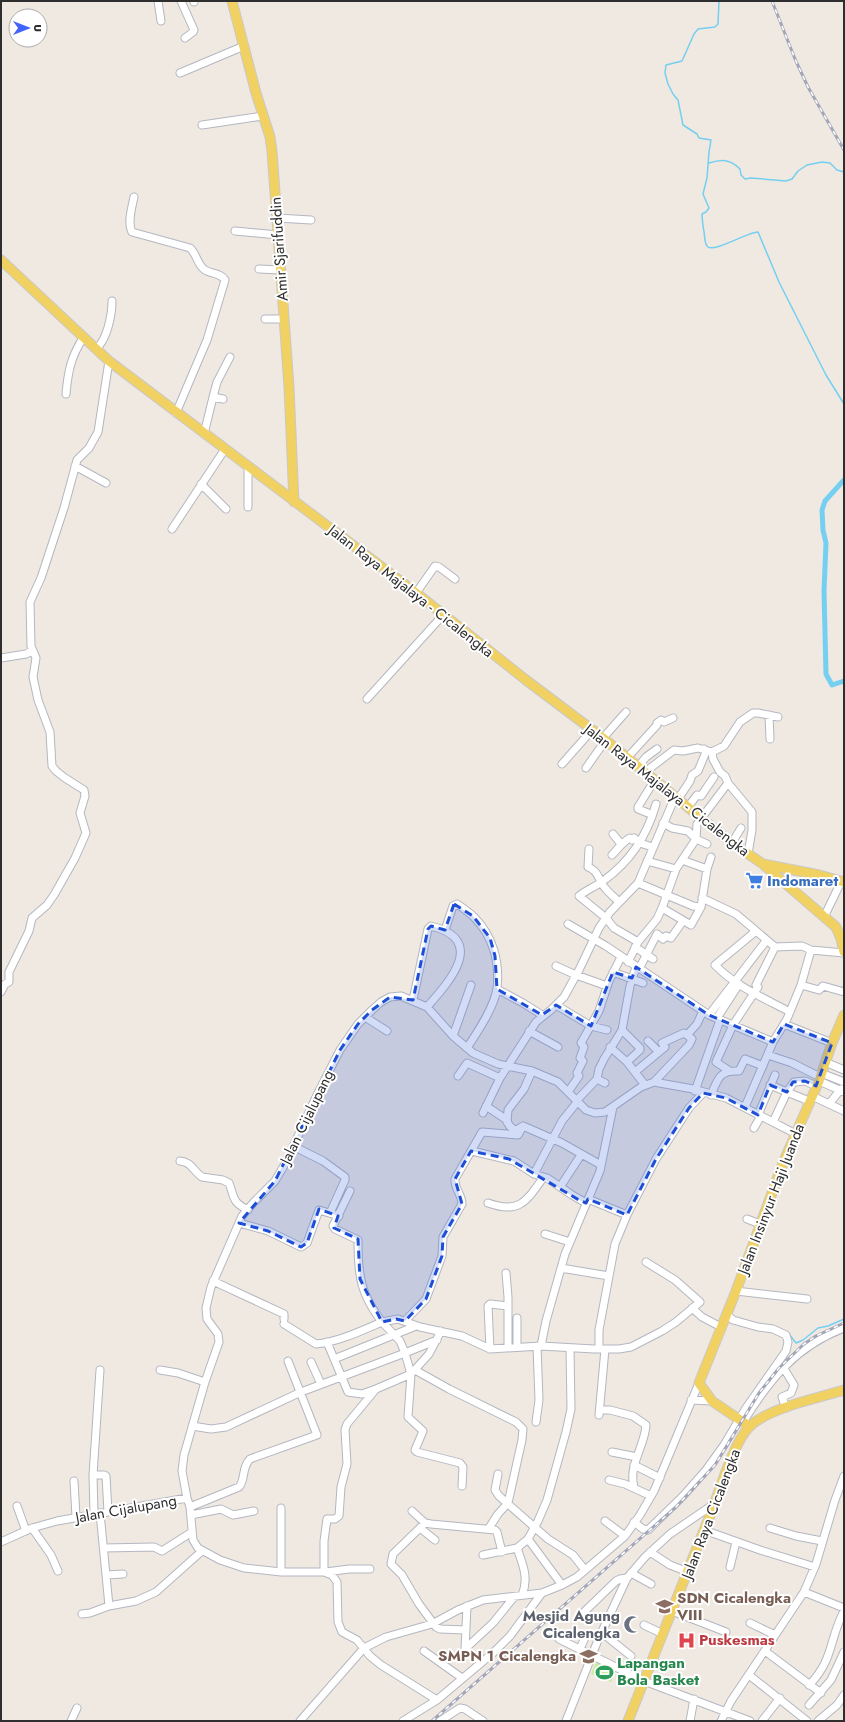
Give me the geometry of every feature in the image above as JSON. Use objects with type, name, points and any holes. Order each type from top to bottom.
[{"type":"main road","name":"Amir Sjarifuddin","points":[[232,1],[270,137],[272,151],[284,319],[294,502]]},
{"type":"main road","name":"Jalan Raya Majalaya - Cicalengka","points":[[1,260],[109,361],[444,614],[526,680],[592,730],[732,843],[763,864],[843,882]]},
{"type":"main road","points":[[763,864],[836,927],[844,948]]},
{"type":"main road","name":"Jalan Insinyur Haji Juanda","points":[[699,1383],[736,1291],[783,1163],[819,1079],[832,1042],[844,1015]]},
{"type":"main road","points":[[699,1383],[712,1401],[744,1423]]},
{"type":"main road","name":"Jalan Raya Cicalengka","points":[[628,1721],[688,1572],[738,1443],[744,1423],[770,1413],[844,1390]]},
{"type":"street","points":[[158,1],[161,21]]},
{"type":"street","points":[[181,1],[194,30],[185,38]]},
{"type":"street","points":[[180,73],[244,46]]},
{"type":"street","points":[[202,125],[263,116]]},
{"type":"street","points":[[134,197],[130,220],[130,229],[132,232],[190,248],[202,267],[209,272],[222,276],[225,280],[207,340],[176,413]]},
{"type":"street","points":[[277,218],[311,220]]},
{"type":"street","points":[[235,231],[278,236]]},
{"type":"street","points":[[259,269],[280,270]]},
{"type":"street","points":[[96,350],[102,343],[109,322],[112,301]]},
{"type":"street","points":[[265,319],[284,319]]},
{"type":"street","points":[[66,394],[71,359],[83,338]]},
{"type":"street","points":[[204,434],[217,382],[230,357]]},
{"type":"street","points":[[1,992],[4,984],[9,982],[9,972],[29,932],[32,918],[47,905],[54,895],[75,858],[86,833],[80,813],[86,796],[84,790],[56,772],[52,766],[50,732],[38,700],[33,677],[36,658],[32,651],[30,602],[41,578],[64,508],[77,460],[88,448],[98,432],[109,361]]},
{"type":"street","points":[[213,397],[223,399]]},
{"type":"street","points":[[172,529],[224,449]]},
{"type":"street","points":[[75,466],[106,483]]},
{"type":"street","points":[[248,466],[248,507]]},
{"type":"street","points":[[201,484],[226,509]]},
{"type":"street","points":[[416,593],[435,566],[439,566],[455,579]]},
{"type":"street","points":[[366,699],[444,614]]},
{"type":"street","points":[[1,658],[26,654],[32,651]]},
{"type":"street","points":[[586,768],[604,740],[626,712]]},
{"type":"street","points":[[641,770],[674,750],[683,751],[693,748],[704,749],[712,752],[724,746],[740,722],[744,718],[755,713],[778,717]]},
{"type":"street","points":[[769,715],[770,739]]},
{"type":"street","points":[[627,758],[657,726],[657,723],[661,720],[664,722],[673,718]]},
{"type":"street","points":[[562,764],[592,730]]},
{"type":"street","points":[[641,770],[646,757],[656,749]]},
{"type":"street","points":[[523,1126],[515,1130],[509,1125],[507,1120],[485,1110],[500,1078],[542,1015],[564,997],[599,928],[606,918],[619,902],[638,883],[663,823],[676,798],[690,781],[692,775],[698,770],[706,752],[704,749]]},
{"type":"street","points":[[712,752],[713,759],[720,772],[725,776],[728,783],[752,812],[752,830],[748,854]]},
{"type":"street","points":[[688,807],[697,795],[701,796],[714,777]]},
{"type":"street","points":[[648,813],[638,809],[638,807],[654,781]]},
{"type":"street","points":[[628,962],[636,944],[657,919],[676,869],[696,839],[697,824],[728,783]]},
{"type":"street","points":[[650,956],[614,928],[606,918],[579,896],[602,882],[627,861],[640,843],[656,808],[667,816]]},
{"type":"street","points":[[663,823],[672,828],[688,831],[696,839],[707,844]]},
{"type":"street","points":[[732,843],[741,828]]},
{"type":"street","points":[[613,834],[621,844]]},
{"type":"street","points":[[612,855],[620,848],[621,844],[630,838],[632,840],[634,838],[640,843],[652,847]]},
{"type":"street","points":[[589,849],[588,867],[593,869],[598,874],[604,887],[619,902]]},
{"type":"street","points":[[662,908],[691,925],[701,907],[707,869],[711,857]]},
{"type":"street","points":[[682,860],[707,869]]},
{"type":"street","points":[[647,861],[676,869]]},
{"type":"street","points":[[824,917],[843,882]]},
{"type":"street","points":[[638,883],[693,906],[701,907]]},
{"type":"street","points":[[702,898],[736,914],[766,941],[775,947],[794,946],[811,950],[844,948]]},
{"type":"street","points":[[445,930],[453,906],[456,904],[473,916],[490,938],[494,947],[497,989],[482,1027],[467,1048]]},
{"type":"street","points":[[534,1174],[562,1121],[597,1079],[599,1069],[610,1047],[622,1030],[632,978],[638,968],[650,956],[656,934],[663,939],[666,936],[671,938],[683,921]]},
{"type":"street","points":[[568,924],[706,1013],[773,1042]]},
{"type":"street","points":[[413,1000],[428,929],[431,926],[445,930],[459,943],[461,949],[455,972],[427,1007]]},
{"type":"street","points":[[756,931],[715,965],[754,994],[790,1012]]},
{"type":"street","points":[[695,1091],[719,1019],[737,982],[766,941]]},
{"type":"street","points":[[763,1066],[746,1058],[743,1060],[739,1071],[728,1070],[716,1062],[733,1025],[758,987],[756,985],[775,947]]},
{"type":"street","points":[[745,1107],[773,1042],[790,1012],[801,985],[811,950]]},
{"type":"street","points":[[568,1092],[579,1076],[577,1073],[583,1061],[580,1058],[584,1046],[581,1043],[599,1011],[607,986],[621,957]]},
{"type":"street","points":[[556,966],[607,986]]},
{"type":"street","points":[[613,972],[642,983]]},
{"type":"street","points":[[687,1035],[706,1013],[737,982]]},
{"type":"street","points":[[453,1036],[471,985]]},
{"type":"street","points":[[801,985],[820,990],[823,986],[844,992]]},
{"type":"street","points":[[497,989],[542,1015]]},
{"type":"street","name":"Jalan Cijalupang","points":[[1,1542],[29,1530],[76,1517],[187,1498],[183,1479],[183,1462],[205,1382],[219,1342],[218,1334],[208,1319],[206,1312],[208,1296],[242,1216],[275,1182],[341,1050],[365,1017],[381,1002],[390,997],[401,996],[413,1000],[427,1007],[453,1036],[467,1048],[485,1059],[507,1066],[532,1071],[562,1084],[586,1110],[595,1114],[605,1112],[613,1107]]},
{"type":"street","points":[[556,1005],[591,1026],[607,1030]]},
{"type":"street","points":[[365,1017],[387,1031]]},
{"type":"street","points":[[784,1024],[832,1042]]},
{"type":"street","points":[[622,1030],[640,1050],[627,1062]]},
{"type":"street","points":[[530,1031],[558,1047]]},
{"type":"street","points":[[635,1072],[665,1047],[662,1043],[665,1040],[684,1033],[692,1039],[689,1045],[654,1082]]},
{"type":"street","points":[[648,1041],[659,1052]]},
{"type":"street","points":[[610,1047],[627,1062],[645,1085]]},
{"type":"street","points":[[768,1054],[792,1063],[819,1079],[843,1090],[829,1104]]},
{"type":"street","points":[[825,1062],[844,1070]]},
{"type":"street","points":[[458,1076],[467,1063],[500,1078]]},
{"type":"street","points":[[711,1095],[719,1077],[728,1070]]},
{"type":"street","points":[[506,1134],[508,1110],[524,1089],[532,1071]]},
{"type":"street","points":[[754,1128],[775,1075]]},
{"type":"street","points":[[597,1079],[605,1083]]},
{"type":"street","points":[[773,1122],[792,1083],[796,1081],[807,1082],[819,1079],[844,1082]]},
{"type":"street","points":[[536,1422],[539,1400],[539,1346],[561,1268],[601,1165],[613,1107],[645,1085],[654,1082],[669,1084],[726,1098],[796,1134]]},
{"type":"street","points":[[770,1085],[787,1092],[829,1104],[844,1111]]},
{"type":"street","points":[[634,1488],[632,1478],[636,1461],[642,1446],[646,1425],[633,1416],[610,1410],[599,1413],[602,1349],[599,1330],[615,1244],[627,1215],[656,1158],[689,1108],[703,1093]]},
{"type":"street","points":[[523,1126],[552,1139],[601,1165]]},
{"type":"street","points":[[405,1321],[413,1315],[426,1299],[442,1256],[443,1237],[462,1204],[462,1199],[454,1185],[455,1179],[482,1132],[519,1135],[523,1126]]},
{"type":"street","points":[[293,1146],[323,1161],[345,1176],[346,1180],[330,1213]]},
{"type":"street","points":[[472,1151],[509,1159],[534,1174],[547,1178],[560,1187],[587,1201],[627,1215]]},
{"type":"street","points":[[560,1187],[581,1155]]},
{"type":"street","points":[[180,1161],[186,1161],[202,1177],[223,1180],[229,1183],[235,1202],[239,1206],[248,1210]]},
{"type":"street","points":[[488,1203],[502,1208],[509,1208],[522,1203],[528,1199],[543,1178]]},
{"type":"street","points":[[350,1191],[334,1227],[358,1240],[360,1279],[371,1304],[382,1322],[402,1345],[413,1372],[408,1417],[423,1430],[415,1450],[460,1463],[462,1467],[462,1486]]},
{"type":"street","points":[[238,1223],[268,1231],[301,1247],[307,1243],[318,1211],[321,1210],[338,1216]]},
{"type":"street","points":[[747,1220],[760,1224]]},
{"type":"street","points":[[545,1234],[570,1242]]},
{"type":"street","points":[[214,1281],[284,1314],[284,1322],[312,1343],[327,1342],[382,1322],[396,1319],[416,1326],[462,1336],[490,1349],[539,1346],[602,1349],[632,1347],[676,1322],[700,1302],[675,1280],[646,1262]]},
{"type":"street","points":[[561,1268],[609,1276]]},
{"type":"street","points":[[506,1273],[508,1348]]},
{"type":"street","points":[[736,1291],[807,1299]]},
{"type":"street","points":[[490,1349],[488,1306],[490,1304],[508,1306]]},
{"type":"street","points":[[692,1308],[702,1317],[721,1327]]},
{"type":"street","points":[[726,1314],[737,1322],[777,1331],[786,1335],[788,1342],[786,1351],[746,1408],[744,1423]]},
{"type":"street","points":[[517,1318],[517,1347]]},
{"type":"street","points":[[334,1359],[416,1326]]},
{"type":"street","points":[[634,1522],[643,1529],[647,1530],[662,1517],[706,1470],[744,1423],[760,1395],[783,1366],[811,1344],[844,1328]]},
{"type":"street","points":[[327,1342],[346,1390],[351,1393],[362,1394],[413,1372],[429,1354],[441,1331]]},
{"type":"street","points":[[192,1426],[210,1429],[226,1427],[301,1392],[437,1340]]},
{"type":"street","points":[[483,1555],[517,1548],[528,1539],[550,1490],[566,1432],[571,1405],[570,1348]]},
{"type":"street","points":[[190,1507],[239,1487],[241,1485],[244,1467],[250,1459],[317,1435],[288,1361]]},
{"type":"street","points":[[311,1362],[322,1384]]},
{"type":"street","points":[[783,1366],[794,1385],[791,1393],[782,1397],[786,1408]]},
{"type":"street","points":[[100,1370],[93,1475],[97,1514],[104,1548],[109,1606]]},
{"type":"street","points":[[160,1370],[178,1373],[205,1382]]},
{"type":"street","points":[[413,1372],[520,1425],[523,1435],[508,1503],[498,1514],[490,1528]]},
{"type":"street","points":[[300,1721],[364,1648],[386,1637],[432,1624],[467,1606],[486,1599],[542,1593],[577,1577],[625,1536],[640,1516],[660,1478],[699,1383]]},
{"type":"street","points":[[325,1572],[324,1541],[327,1519],[339,1516],[341,1487],[347,1464],[345,1430],[348,1421],[376,1389]]},
{"type":"street","points":[[691,1400],[712,1401]]},
{"type":"street","points":[[612,1452],[636,1461],[660,1478]]},
{"type":"street","points":[[498,1474],[495,1492],[534,1528],[573,1555],[585,1570]]},
{"type":"street","points":[[93,1475],[106,1476],[108,1512]]},
{"type":"street","points":[[721,1721],[727,1712],[731,1701],[804,1592],[815,1567],[822,1541],[844,1476]]},
{"type":"street","points":[[609,1480],[634,1488],[651,1496]]},
{"type":"street","points":[[74,1481],[76,1517]]},
{"type":"street","points":[[187,1498],[190,1507],[192,1532],[195,1544],[202,1551],[236,1566],[256,1570],[281,1572],[325,1572],[349,1569],[370,1569]]},
{"type":"street","points":[[566,1721],[601,1634],[629,1575],[650,1552],[670,1534],[714,1504]]},
{"type":"street","points":[[17,1506],[29,1530],[51,1555],[58,1571]]},
{"type":"street","points":[[281,1508],[281,1572]]},
{"type":"street","points":[[191,1515],[221,1509],[233,1516],[254,1511]]},
{"type":"street","points":[[412,1511],[435,1540]]},
{"type":"street","points":[[605,1521],[625,1536]]},
{"type":"street","points":[[466,1630],[440,1629],[432,1624],[404,1578],[390,1563],[393,1554],[423,1525],[490,1528],[497,1532],[502,1552]]},
{"type":"street","points":[[770,1528],[796,1536],[822,1541]]},
{"type":"street","points":[[704,1530],[736,1542],[815,1567]]},
{"type":"street","points":[[104,1548],[154,1548],[162,1551],[192,1532]]},
{"type":"street","points":[[528,1539],[562,1585]]},
{"type":"street","points":[[730,1567],[736,1542]]},
{"type":"street","points":[[517,1548],[526,1576],[526,1583],[522,1595]]},
{"type":"street","points":[[82,1614],[90,1613],[109,1606],[136,1601],[156,1592],[202,1551]]},
{"type":"street","points":[[650,1552],[670,1565],[688,1572]]},
{"type":"street","points":[[325,1572],[332,1575],[337,1582],[338,1622],[340,1629],[346,1635],[357,1640],[370,1656],[381,1665],[437,1700]]},
{"type":"street","points":[[106,1575],[123,1574]]},
{"type":"street","points":[[583,1613],[620,1578],[629,1575],[651,1584]]},
{"type":"street","points":[[804,1592],[844,1610],[836,1626],[832,1648],[825,1665],[809,1685]]},
{"type":"street","points":[[403,1721],[416,1711],[437,1700],[510,1636],[542,1593]]},
{"type":"street","points":[[465,1649],[493,1623],[514,1596]]},
{"type":"street","points":[[465,1649],[467,1606]]},
{"type":"street","points":[[672,1611],[726,1632]]},
{"type":"street","points":[[750,1623],[775,1635]]},
{"type":"street","points":[[644,1625],[663,1634]]},
{"type":"street","points":[[580,1649],[586,1635],[601,1634],[631,1656]]},
{"type":"street","points":[[559,1639],[644,1680],[750,1721]]},
{"type":"street","points":[[465,1649],[481,1662]]},
{"type":"street","points":[[424,1651],[462,1678]]},
{"type":"street","points":[[765,1651],[820,1693]]},
{"type":"street","points":[[809,1705],[834,1675],[844,1652]]},
{"type":"street","points":[[749,1675],[780,1698],[807,1721]]},
{"type":"street","points":[[818,1721],[837,1704],[844,1695]]},
{"type":"street","points":[[762,1721],[780,1698]]},
{"type":"street","points":[[690,1721],[694,1699]]},
{"type":"street","points":[[71,1721],[77,1708]]},
{"type":"street","points":[[440,1721],[460,1708],[465,1709],[482,1721]]},
{"type":"highlighted area","points":[[454,904],[473,916],[490,938],[495,956],[497,989],[542,1015],[556,1005],[591,1026],[613,972],[632,978],[636,967],[709,1015],[773,1042],[784,1024],[832,1043],[816,1086],[805,1081],[793,1082],[787,1092],[770,1085],[758,1115],[726,1098],[703,1093],[689,1108],[656,1159],[627,1215],[588,1199],[586,1203],[579,1200],[509,1159],[471,1151],[455,1179],[462,1204],[443,1237],[442,1256],[426,1299],[405,1321],[396,1319],[382,1322],[360,1279],[358,1239],[334,1228],[338,1216],[319,1209],[307,1243],[301,1247],[268,1231],[239,1223],[275,1181],[340,1050],[358,1024],[372,1010],[390,997],[413,1000],[428,929],[431,926],[445,930]]},
{"type":"green space","name":"Lapangan Bola Basket","points":[[596,1662],[616,1671],[611,1682],[591,1674]]},
{"type":"waterway","points":[[719,1],[718,24],[715,27],[698,29],[694,34],[682,61],[666,65],[665,73],[668,84],[678,100],[683,125],[697,134],[699,138],[711,140],[707,178],[703,194],[709,208],[702,214],[706,244],[708,247],[717,247],[758,232],[779,282],[826,375],[844,404]]},
{"type":"waterway","points":[[709,163],[718,161],[733,163],[740,169],[741,175],[745,179],[751,178],[786,181],[792,179],[798,171],[807,165],[822,162],[830,163],[837,170],[844,172]]},
{"type":"waterway","points":[[844,480],[825,501],[822,510],[823,530],[826,543],[824,591],[826,674],[832,685],[844,681]]},
{"type":"waterway","points":[[789,1334],[796,1343],[803,1340],[818,1328],[828,1326],[844,1319]]},
{"type":"railway","points":[[772,1],[808,87],[844,150]]},
{"type":"railway","points":[[432,1721],[676,1507],[715,1465],[759,1393],[779,1368],[804,1344],[816,1336],[844,1323]]},
{"type":"place","name":"Indomaret","points":[[754,881]]},
{"type":"place","name":"SDN Cicalengka VIII","points":[[664,1607]]},
{"type":"place","name":"Mesjid Agung Cicalengka","points":[[633,1625]]},
{"type":"place","name":"Puskesmas","points":[[686,1640]]},
{"type":"place","name":"SMPN 1 Cicalengka","points":[[589,1656]]},
{"type":"place","name":"Lapangan Bola Basket","points":[[604,1672]]}]
